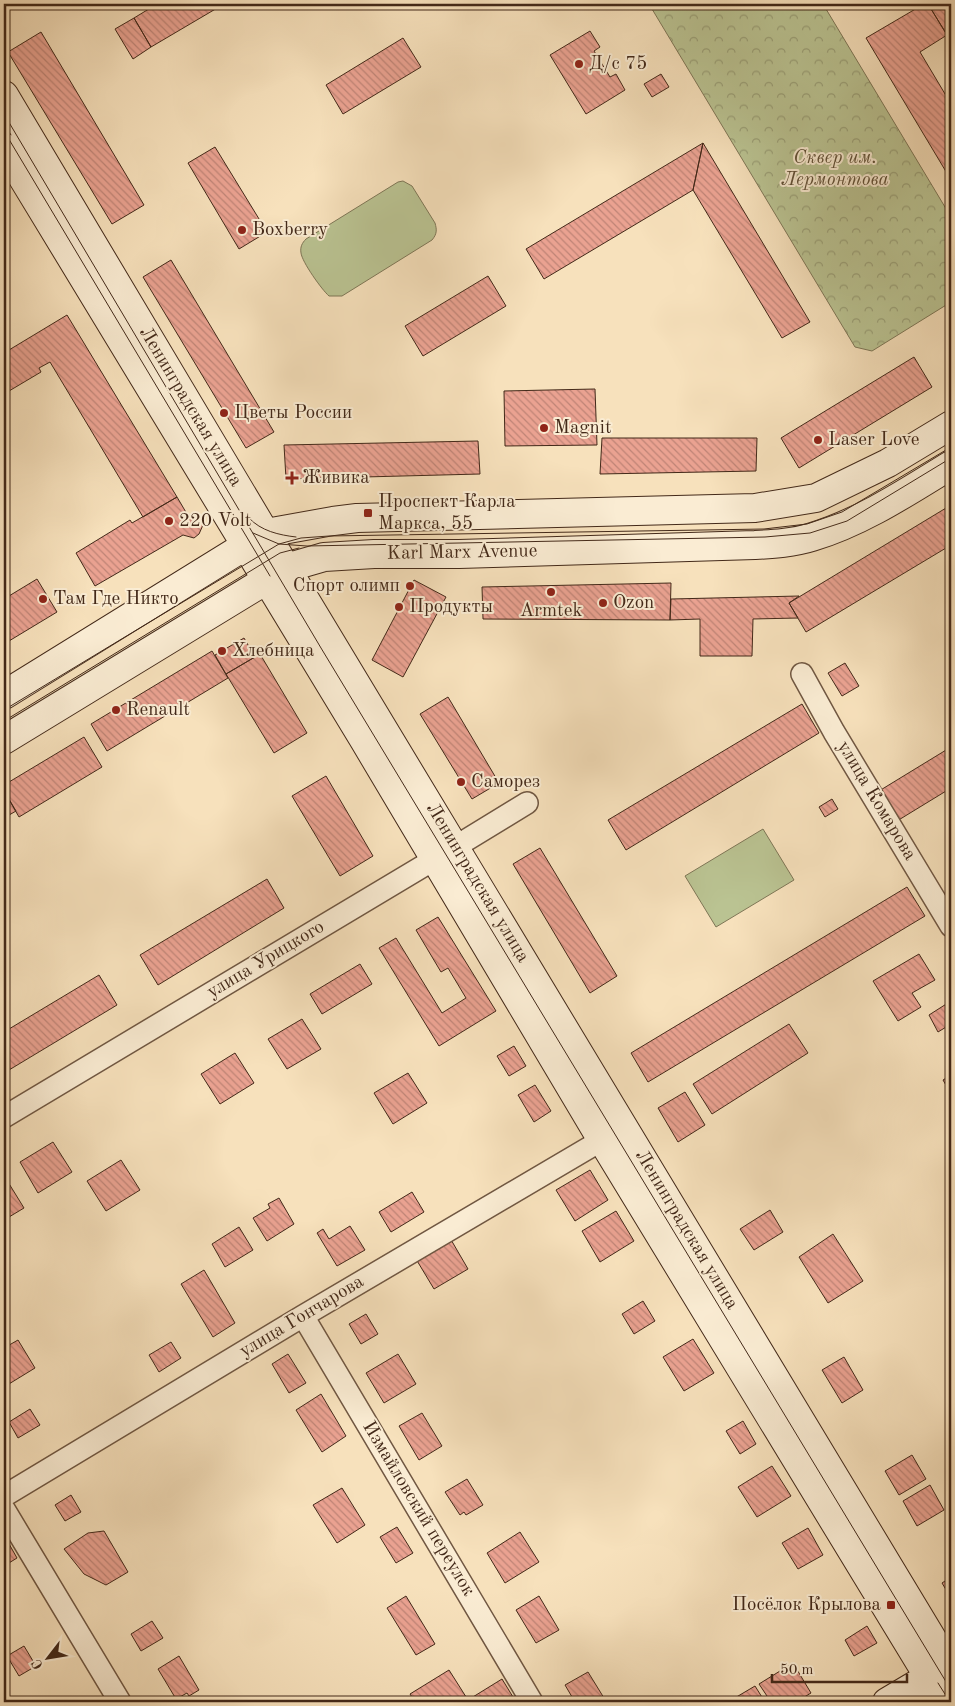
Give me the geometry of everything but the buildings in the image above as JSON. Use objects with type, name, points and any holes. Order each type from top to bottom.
[{"type":"main road","name":"Ленинградская улица","points":[[4,95],[255,539],[945,1669],[944,1702]]},
{"type":"main road","name":"Ленинградская улица","points":[[4,147],[255,539]]},
{"type":"main road","name":"Karl Marx Avenue","points":[[4,695],[255,539],[333,521],[357,518],[755,508],[816,498],[888,463],[951,425]]},
{"type":"main road","name":"Karl Marx Avenue","points":[[4,740],[276,574],[324,557],[786,543],[812,537],[872,512],[951,465]]},
{"type":"main road","name":"Ленинградская улица","points":[[445,853],[602,1140],[945,1669]]},
{"type":"main road","points":[[887,1702],[945,1669]]},
{"type":"street","name":"улица Комарова","points":[[802,674],[834,732],[951,926]]},
{"type":"street","name":"улица Урицкого","points":[[4,1117],[527,803]]},
{"type":"street","name":"улица Гончарова","points":[[4,1496],[303,1316],[602,1140]]},
{"type":"street","name":"Измайловский переулок","points":[[303,1316],[532,1702]]},
{"type":"street","points":[[4,1509],[120,1702]]},
{"type":"green space","name":"Сквер им. Лермонтова","points":[[649,4],[823,4],[951,217],[951,302],[872,351],[855,347]]},
{"type":"green space","points":[[403,181],[412,186],[435,223],[436,232],[434,238],[342,296],[329,296],[313,276],[302,257],[301,249],[303,242],[398,182]]},
{"type":"green space","points":[[763,829],[794,880],[716,927],[685,876]]},
{"type":"tram line","points":[[4,114],[321,648],[951,1690]]},
{"type":"tram line","points":[[4,131],[270,576]]},
{"type":"tram line","points":[[4,710],[279,544],[301,538],[329,536],[764,529],[807,524],[842,512],[951,447]]},
{"type":"tram line","points":[[253,533],[279,544],[307,546],[765,537],[810,533],[847,521],[951,458]]},
{"type":"tram line","points":[[249,518],[271,532],[296,537]]},
{"type":"tram line","points":[[4,721],[280,553],[299,548]]},
{"type":"tram line","points":[[938,1683],[950,1702]]},
{"type":"place","name":"Д/с 75","points":[[579,64]]},
{"type":"place","name":"Boxberry","points":[[242,230]]},
{"type":"place","name":"Цветы России","points":[[224,413]]},
{"type":"place","name":"Magnit","points":[[544,428]]},
{"type":"place","name":"Laser Love","points":[[818,440]]},
{"type":"place","name":"Живика","points":[[292,478]]},
{"type":"place","name":"Проспект Карла Маркса, 55","points":[[368,513]]},
{"type":"place","name":"220 Volt","points":[[169,521]]},
{"type":"place","name":"Спорт олимп","points":[[410,586]]},
{"type":"place","name":"Armtek","points":[[551,592]]},
{"type":"place","name":"Там Где Никто","points":[[43,599]]},
{"type":"place","name":"Ozon","points":[[603,603]]},
{"type":"place","name":"Продукты","points":[[399,607]]},
{"type":"place","name":"Хлебница","points":[[222,651]]},
{"type":"place","name":"Renault","points":[[116,710]]},
{"type":"place","name":"Саморез","points":[[461,782]]},
{"type":"place","name":"Посёлок Крылова","points":[[891,1605]]}]
